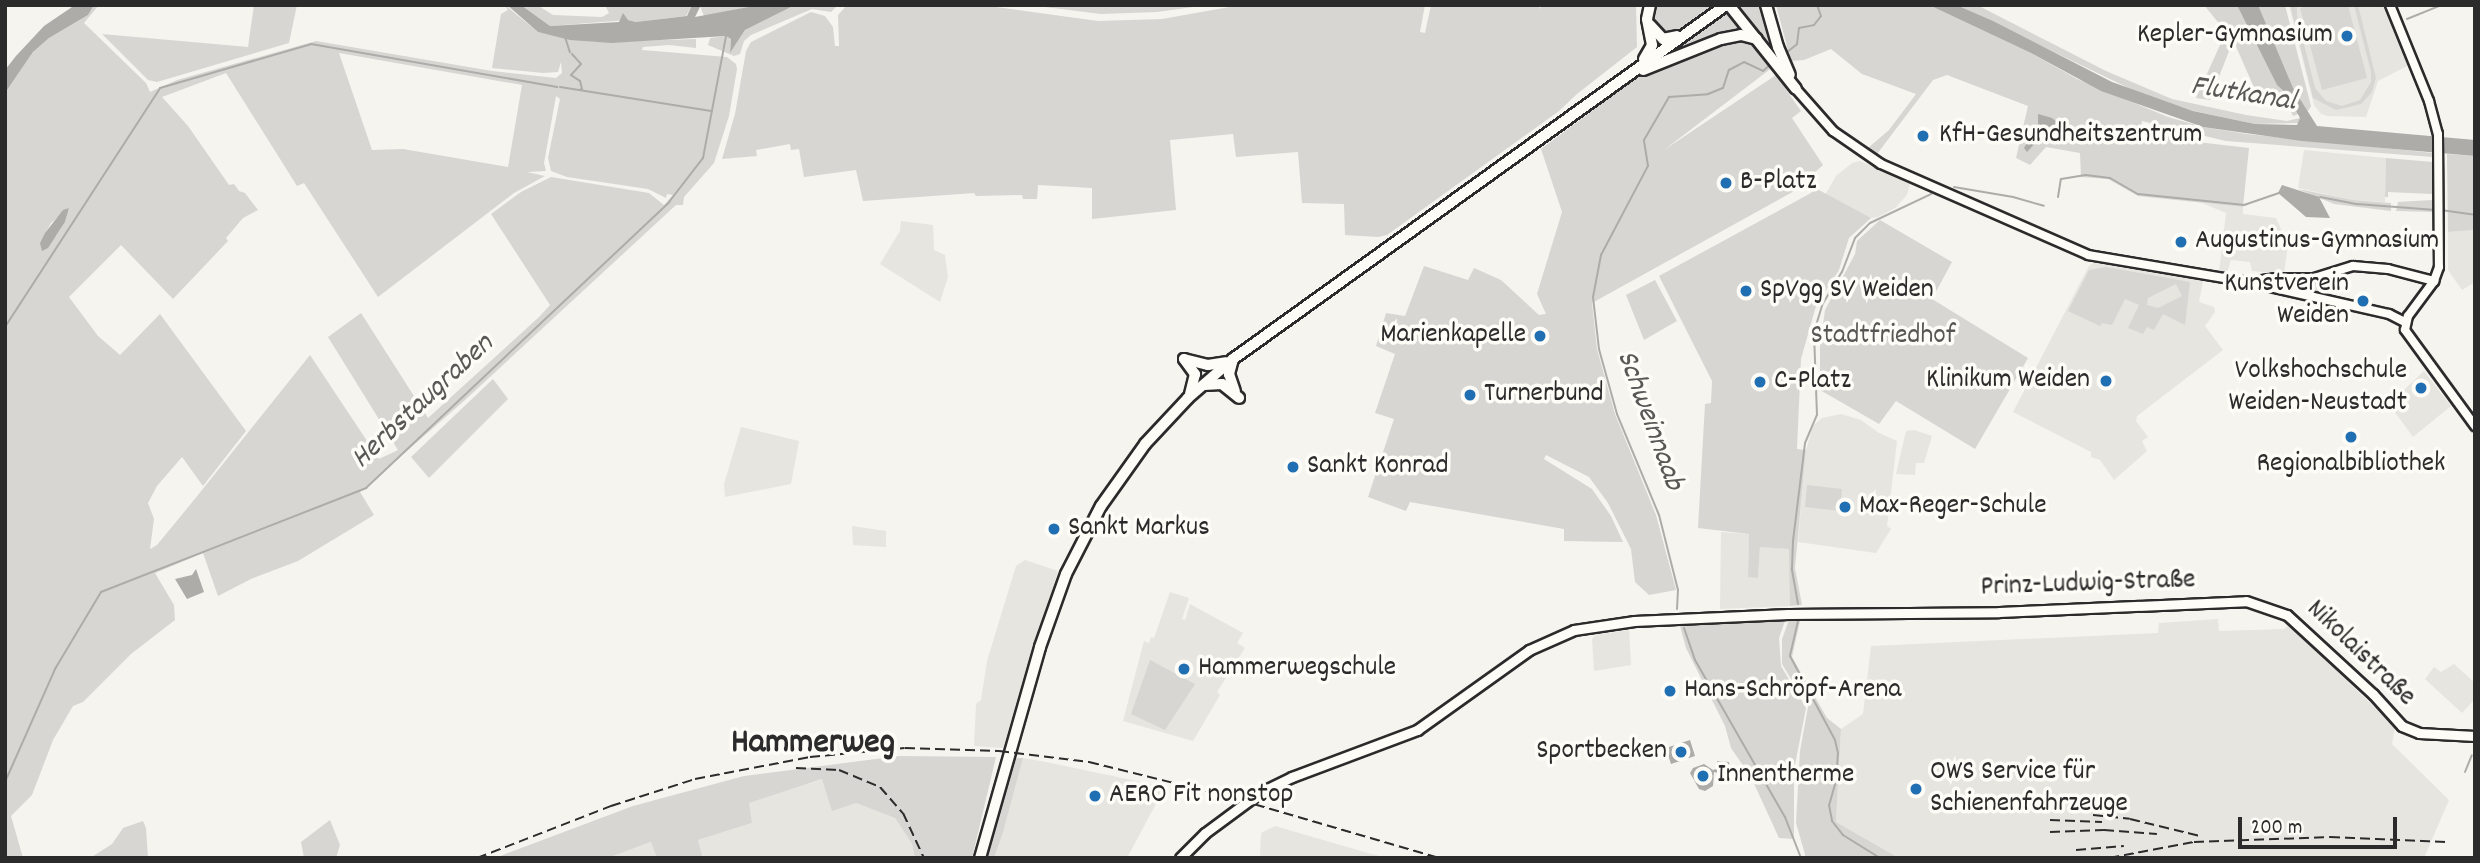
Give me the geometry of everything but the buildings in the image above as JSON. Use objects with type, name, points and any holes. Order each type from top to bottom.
[{"type":"main road","points":[[1629,74],[1651,51],[1647,19],[1650,5]]},
{"type":"main road","points":[[980,858],[1040,647],[1075,554],[1101,506],[1128,467],[1188,398],[1234,359],[1728,5],[1786,72],[1796,89]]},
{"type":"main road","points":[[1766,5],[1786,72]]},
{"type":"main road","points":[[1647,19],[1653,31],[1664,39],[1693,29]]},
{"type":"main road","points":[[1629,74],[1721,39],[1741,35],[1757,39]]},
{"type":"main road","points":[[1188,398],[1196,380],[1191,366],[1184,359],[1208,365],[1234,359]]},
{"type":"main road","points":[[1201,386],[1222,384],[1239,398],[1229,374],[1234,359]]},
{"type":"main road","name":"Prinz-Ludwig-Straße","points":[[1180,858],[1205,833],[1250,799],[1292,777],[1418,730],[1523,654],[1568,632],[1634,621],[1676,618],[1788,614],[1921,614],[2246,601],[2257,603]]},
{"type":"main road","name":"Nikolaistraße","points":[[2257,603],[2287,615],[2366,687],[2402,726],[2435,736],[2475,736]]},
{"type":"street","points":[[2390,5],[2429,101],[2438,134],[2439,267],[2434,281],[2405,322],[2406,335],[2475,426]]},
{"type":"street","points":[[1796,89],[1833,131],[1881,164],[2088,255],[2248,282],[2389,314],[2405,322]]},
{"type":"street","points":[[2248,282],[2275,278],[2314,278],[2353,266],[2388,269],[2434,281]]},
{"type":"shaded area","points":[[75,5],[94,5],[88,15],[49,38],[33,52],[5,93],[5,70],[16,56],[44,26]]},
{"type":"shaded area","points":[[507,5],[521,5],[550,26],[619,22],[623,13],[628,20],[636,22],[687,16],[692,5],[701,5],[695,17],[759,5],[795,5],[745,30],[730,53],[731,39],[726,36],[611,43],[570,40],[538,32]]},
{"type":"shaded area","points":[[1929,5],[1956,5],[2112,82],[2193,111],[2255,124],[2297,125],[2300,118],[2287,94],[2277,85],[2237,5],[2258,5],[2293,88],[2317,126],[2475,140],[2475,156],[2302,141],[2203,127],[2101,91],[2031,53]]},
{"type":"shaded area","name":"Kepler-Gymnasium","points":[[2289,5],[2385,5],[2409,65],[2378,81],[2366,117],[2328,116],[2321,114],[2314,105]]},
{"type":"shaded area","points":[[2038,114],[2052,118],[2057,122],[2058,128],[2043,135],[2027,152],[2024,148],[2038,124]]},
{"type":"shaded area","points":[[2304,150],[2386,158],[2385,202],[2353,200],[2298,188]]},
{"type":"shaded area","points":[[1860,161],[1910,184],[1907,195],[1895,208],[1878,217],[1871,218],[1825,195],[1836,176],[1852,163]]},
{"type":"shaded area","points":[[2282,185],[2319,197],[2330,218],[2306,217],[2278,193]]},
{"type":"shaded area","points":[[2202,203],[2243,207],[2243,214],[2276,218],[2288,244],[2284,274],[2252,271],[2250,262],[2231,260],[2227,273],[2219,272],[2226,213]]},
{"type":"shaded area","points":[[69,208],[65,222],[48,248],[42,251],[40,243],[45,233],[63,210]]},
{"type":"shaded area","points":[[901,221],[933,225],[934,250],[945,255],[948,277],[940,302],[880,264],[900,231]]},
{"type":"shaded area","points":[[2475,230],[2475,282],[2462,290],[2448,270],[2448,232]]},
{"type":"shaded area","name":"Klinikum Weiden","points":[[2094,263],[2203,281],[2199,302],[2214,307],[2215,312],[2205,326],[2223,350],[2137,416],[2136,421],[2148,437],[2142,441],[2147,451],[2114,480],[2100,460],[2091,457],[2091,452],[2013,412],[2089,266]]},
{"type":"shaded area","name":"Volkshochschule Weiden-Neustadt","points":[[2424,371],[2451,406],[2413,437],[2389,404]]},
{"type":"shaded area","points":[[1841,414],[1861,420],[1879,433],[1897,441],[1887,526],[1891,529],[1876,553],[1798,542],[1806,450],[1813,426],[1822,418]]},
{"type":"shaded area","points":[[741,427],[799,441],[791,484],[725,497],[724,484]]},
{"type":"shaded area","points":[[1914,430],[1932,436],[1924,463],[1916,463],[1915,475],[1896,474],[1906,431]]},
{"type":"shaded area","points":[[852,526],[886,531],[886,547],[853,545]]},
{"type":"shaded area","points":[[1721,532],[1749,534],[1748,577],[1758,577],[1760,547],[1790,549],[1790,606],[1720,609]]},
{"type":"shaded area","points":[[1025,560],[1058,571],[1004,748],[974,746],[976,704],[981,700],[987,661],[1016,566]]},
{"type":"shaded area","points":[[196,569],[204,592],[187,599],[175,579],[192,575]]},
{"type":"shaded area","name":"Hammerwegschule","points":[[1170,592],[1189,598],[1182,619],[1185,620],[1190,604],[1243,633],[1237,643],[1245,648],[1217,692],[1220,695],[1193,741],[1123,721],[1144,641],[1149,643],[1151,637],[1154,638]]},
{"type":"shaded area","points":[[2218,619],[2219,631],[2284,629],[2289,625],[2395,727],[2392,744],[2449,800],[2424,858],[1899,858],[1836,822],[1841,729],[1863,714],[1871,646],[2158,633],[2159,623]]},
{"type":"shaded area","points":[[1629,630],[1631,665],[1594,671],[1592,639],[1596,635]]},
{"type":"shaded area","points":[[2454,664],[2475,683],[2475,699],[2462,713],[2425,679],[2434,667],[2441,672]]},
{"type":"shaded area","name":"Sportbecken","points":[[1690,740],[1695,756],[1671,764],[1666,748]]},
{"type":"shaded area","points":[[1023,758],[1165,787],[1127,858],[994,858]]},
{"type":"shaded area","name":"Innentherme","points":[[1717,761],[1729,762],[1730,769],[1720,764],[1725,775],[1714,772],[1713,786],[1705,791],[1699,789],[1690,773],[1693,768],[1704,764],[1713,770],[1719,768]]},
{"type":"shaded area","points":[[823,779],[856,803],[895,818],[912,844],[915,858],[703,858],[698,840],[752,823],[748,803]]},
{"type":"shaded area","points":[[1275,826],[1386,858],[1260,858],[1261,833]]},
{"type":"shaded area","points":[[652,842],[657,858],[608,858]]},
{"type":"green space","points":[[94,5],[99,5],[84,23],[146,83],[150,92],[177,80],[316,41],[492,71],[556,78],[562,73],[561,62],[558,72],[492,68],[501,14],[508,10],[505,5],[538,32],[553,35],[595,42],[696,39],[696,48],[669,45],[643,47],[642,50],[727,57],[736,64],[737,69],[729,116],[714,163],[684,197],[683,205],[676,205],[465,400],[360,492],[374,515],[298,561],[251,579],[218,596],[203,553],[155,573],[174,605],[175,620],[131,654],[83,702],[73,706],[53,740],[32,795],[11,816],[23,858],[5,858],[5,93],[33,52],[49,38],[88,15]],"holes":[[[339,53],[522,85],[508,167],[403,149],[372,150]],[[226,73],[297,186],[304,183],[378,297],[514,193],[545,176],[527,172],[546,171],[544,163],[556,96],[560,99],[548,158],[551,171],[567,177],[648,189],[666,198],[667,194],[673,195],[664,205],[649,193],[551,177],[521,192],[491,214],[550,305],[539,317],[428,418],[361,313],[328,337],[398,450],[379,459],[310,355],[157,545],[150,549],[154,519],[148,503],[157,486],[182,457],[203,486],[246,431],[160,314],[120,355],[98,336],[69,297],[121,245],[173,299],[228,241],[226,238],[243,218],[258,210],[245,193],[239,191],[234,184],[229,185],[188,126],[162,97]],[[69,208],[65,222],[56,236],[40,243],[51,223]]]},
{"type":"green space","points":[[254,5],[297,5],[289,43],[157,82],[148,80],[102,34],[248,47]]},
{"type":"green space","points":[[521,5],[537,5],[553,15],[602,17],[609,13],[605,5],[692,5],[686,16],[637,22],[628,20],[550,26]]},
{"type":"green space","points":[[701,5],[759,5],[704,16],[700,6]]},
{"type":"green space","points":[[795,5],[838,5],[831,12],[812,9],[751,35],[744,41],[740,54],[734,56],[708,45],[710,38],[726,36],[731,39],[730,53],[745,30]]},
{"type":"green space","points":[[847,5],[981,5],[1098,21],[1162,19],[1241,5],[1425,5],[1420,32],[1425,33],[1431,5],[1538,5],[1540,9],[1541,5],[1636,5],[1637,47],[1559,111],[1387,235],[1378,237],[1345,235],[1344,204],[1302,203],[1298,152],[1236,157],[1233,134],[1170,140],[1176,210],[1092,219],[1092,188],[1038,185],[1037,199],[1023,199],[1022,195],[976,196],[974,193],[863,201],[856,170],[804,177],[799,149],[791,150],[790,144],[756,150],[757,156],[722,159],[735,114],[746,51],[751,42],[811,12],[825,16],[833,27],[835,46],[839,46],[838,15]]},
{"type":"green space","points":[[1029,5],[1208,5],[1157,12],[1101,14]]},
{"type":"green space","points":[[1654,5],[1716,5],[1676,33],[1661,34],[1651,23]]},
{"type":"green space","points":[[1736,5],[1765,5],[1780,60],[1755,30]]},
{"type":"green space","points":[[1776,5],[1929,5],[2031,53],[2077,79],[2168,117],[2203,127],[2247,134],[2433,153],[2433,157],[2226,141],[2142,121],[2141,128],[2180,140],[2249,148],[2243,207],[2138,196],[2108,179],[2081,177],[2080,153],[2046,147],[2030,165],[2016,158],[2028,106],[1947,75],[1933,80],[1877,154],[1868,148],[1889,130],[1916,94],[1862,74],[1831,49],[1804,60],[1791,61]]},
{"type":"green space","points":[[1956,5],[1977,5],[2106,71],[2172,99],[2246,115],[2287,121],[2300,118],[2299,123],[2255,124],[2194,111],[2139,93]]},
{"type":"green space","points":[[2204,5],[2285,5],[2311,106],[2309,110],[2293,116],[2284,95],[2260,101],[2234,42]]},
{"type":"green space","points":[[2290,5],[2297,5],[2297,16],[2315,88],[2326,101],[2342,106],[2360,100],[2371,82],[2371,72],[2354,5],[2358,5],[2376,78],[2372,92],[2361,104],[2336,110],[2313,98]]},
{"type":"green space","points":[[2312,5],[2348,5],[2367,78],[2322,90],[2300,8]]},
{"type":"green space","points":[[1727,10],[1742,30],[1657,60]]},
{"type":"green space","points":[[2225,34],[2231,46],[2210,100],[2196,98]]},
{"type":"green space","points":[[1742,37],[1754,43],[1773,67],[1664,150],[1776,75],[1801,111],[1792,118],[1823,165],[1804,182],[1871,218],[1849,238],[1839,270],[1816,306],[1801,359],[1797,449],[1806,450],[1795,568],[1802,605],[1790,606],[1789,549],[1760,547],[1758,578],[1748,577],[1749,534],[1698,528],[1705,404],[1711,403],[1712,381],[1659,276],[1811,193],[1814,189],[1807,184],[1592,303],[1597,349],[1615,414],[1656,515],[1676,590],[1649,595],[1635,582],[1631,549],[1608,503],[1589,477],[1546,455],[1544,459],[1592,489],[1611,516],[1623,542],[1564,541],[1564,529],[1410,502],[1406,511],[1368,497],[1394,419],[1375,413],[1395,354],[1376,346],[1386,313],[1405,316],[1424,266],[1468,280],[1474,268],[1501,280],[1539,315],[1546,314],[1537,294],[1562,212],[1541,149],[1636,78],[1699,49]]},
{"type":"green space","points":[[2447,154],[2475,156],[2475,230],[2448,232]]},
{"type":"green space","points":[[2386,158],[2433,162],[2432,194],[2388,192],[2388,197],[2385,197]]},
{"type":"green space","points":[[2298,189],[2353,200],[2391,203],[2391,211],[2334,204]]},
{"type":"green space","points":[[2432,200],[2434,212],[2396,211],[2398,202]]},
{"type":"green space","name":"Stadtfriedhof","points":[[1880,220],[1952,262],[1932,299],[2028,358],[1975,449],[1896,401],[1879,424],[1820,390],[1820,347],[1825,310],[1855,254],[1857,241]]},
{"type":"green space","points":[[2106,267],[2190,282],[2185,325],[2163,314],[2154,330],[2147,327],[2143,334],[2128,328],[2139,305],[2125,299],[2112,325],[2102,323],[2100,326],[2068,311],[2089,270]],"holes":[[[2176,284],[2182,296],[2158,308],[2147,305],[2148,298]]]},
{"type":"green space","points":[[1655,280],[1677,321],[1644,340],[1626,295]]},
{"type":"green space","points":[[2269,280],[2320,281],[2322,289],[2317,294],[2268,285]]},
{"type":"green space","points":[[493,379],[508,399],[429,478],[411,457]]},
{"type":"green space","points":[[1807,485],[1842,489],[1840,511],[1805,507]]},
{"type":"green space","points":[[1789,620],[1800,621],[1792,657],[1827,718],[1841,729],[1836,822],[1899,858],[1806,858],[1796,823],[1800,751],[1808,707],[1782,664],[1782,639]]},
{"type":"green space","points":[[1785,621],[1779,638],[1781,666],[1806,708],[1794,770],[1794,839],[1779,838],[1751,777],[1731,748],[1725,726],[1686,648],[1680,626]]},
{"type":"green space","points":[[1150,660],[1195,684],[1165,730],[1131,714]]},
{"type":"green space","points":[[899,756],[996,757],[972,858],[915,858],[912,844],[895,818],[856,803],[832,811],[822,779],[749,803],[752,823],[698,840],[703,858],[657,858],[651,842],[608,858],[495,858],[633,806],[744,776]]},
{"type":"green space","points":[[1015,758],[1023,758],[1003,832],[994,858],[985,858]]},
{"type":"green space","points":[[330,820],[340,845],[336,858],[304,858],[301,842]]},
{"type":"green space","points":[[143,821],[148,858],[90,858],[112,844],[123,828]]},
{"type":"waterway","name":"Schweinnaab","points":[[1786,53],[1797,44],[1799,28],[1814,25],[1821,16],[1817,5]]},
{"type":"waterway","points":[[2407,19],[2441,5]]},
{"type":"waterway","name":"Herbstaugraben","points":[[5,782],[55,669],[101,592],[366,488],[669,202],[703,158],[726,36]]},
{"type":"waterway","points":[[565,37],[570,52]]},
{"type":"waterway","points":[[5,327],[160,88],[311,44],[557,87]]},
{"type":"waterway","points":[[572,54],[581,64],[571,75],[580,81],[582,89],[579,90]]},
{"type":"waterway","name":"Schweinnaab","points":[[1677,609],[1678,590],[1659,515],[1617,414],[1599,349],[1593,297],[1601,255],[1648,166],[1644,140],[1669,97],[1708,94],[1723,88],[1729,70],[1744,62],[1763,71],[1770,65]]},
{"type":"waterway","points":[[560,87],[711,111]]},
{"type":"waterway","points":[[2058,197],[2061,179],[2086,175],[2110,178],[2138,194],[2244,205],[2279,193]]},
{"type":"waterway","points":[[1954,187],[2013,197],[2044,206]]},
{"type":"waterway","points":[[1798,604],[1792,569],[1793,541],[1805,443],[1817,415],[1814,332],[1822,305],[1842,272],[1855,238],[1870,223],[1931,194]]},
{"type":"waterway","points":[[2320,197],[2357,204],[2436,210]]},
{"type":"waterway","points":[[2441,210],[2475,215]]},
{"type":"waterway","points":[[1798,621],[1790,656],[1835,740],[1838,753],[1836,781],[1829,805],[1832,821],[1843,835],[1880,858]]},
{"type":"waterway","name":"Schweinnaab","points":[[1684,628],[1695,660],[1785,817],[1801,858]]},
{"type":"waterway","points":[[2465,772],[2472,755]]},
{"type":"railway","points":[[477,858],[611,806],[695,779],[810,757],[905,748],[999,751],[1089,762],[1226,796],[1439,858]]},
{"type":"railway","points":[[796,768],[839,770],[880,787],[903,813],[924,858]]},
{"type":"railway","points":[[2093,815],[2130,819],[2200,836]]},
{"type":"railway","points":[[2050,820],[2102,822]]},
{"type":"railway","points":[[2050,832],[2104,830],[2157,834]]},
{"type":"railway","points":[[2109,858],[2194,842],[2330,837],[2446,842]]},
{"type":"railway","points":[[2076,850],[2124,846]]},
{"type":"place","name":"Kepler-Gymnasium","points":[[2347,36]]},
{"type":"place","name":"KfH-Gesundheitszentrum","points":[[1923,136]]},
{"type":"place","name":"B-Platz","points":[[1726,183]]},
{"type":"place","name":"Augustinus-Gymnasium","points":[[2181,242]]},
{"type":"place","name":"SpVgg SV Weiden","points":[[1746,291]]},
{"type":"place","name":"Kunstverein Weiden","points":[[2363,301]]},
{"type":"place","name":"Marienkapelle","points":[[1540,336]]},
{"type":"place","name":"Klinikum Weiden","points":[[2106,381]]},
{"type":"place","name":"C-Platz","points":[[1760,382]]},
{"type":"place","name":"Volkshochschule Weiden-Neustadt","points":[[2421,388]]},
{"type":"place","name":"Turnerbund","points":[[1470,395]]},
{"type":"place","name":"Regionalbibliothek","points":[[2351,437]]},
{"type":"place","name":"Sankt Konrad","points":[[1293,467]]},
{"type":"place","name":"Max-Reger-Schule","points":[[1845,507]]},
{"type":"place","name":"Sankt Markus","points":[[1054,529]]},
{"type":"place","name":"Hammerwegschule","points":[[1184,669]]},
{"type":"place","name":"Hans-Schröpf-Arena","points":[[1670,691]]},
{"type":"place","name":"Sportbecken","points":[[1681,752]]},
{"type":"place","name":"Innentherme","points":[[1703,776]]},
{"type":"place","name":"OWS Service für Schienenfahrzeuge","points":[[1916,789]]},
{"type":"place","name":"AERO Fit nonstop","points":[[1095,796]]},
{"type":"district","name":"Hammerweg","points":[[813,744]]},
{"type":"water label","name":"Flutkanal","points":[[2243,96]]}]
